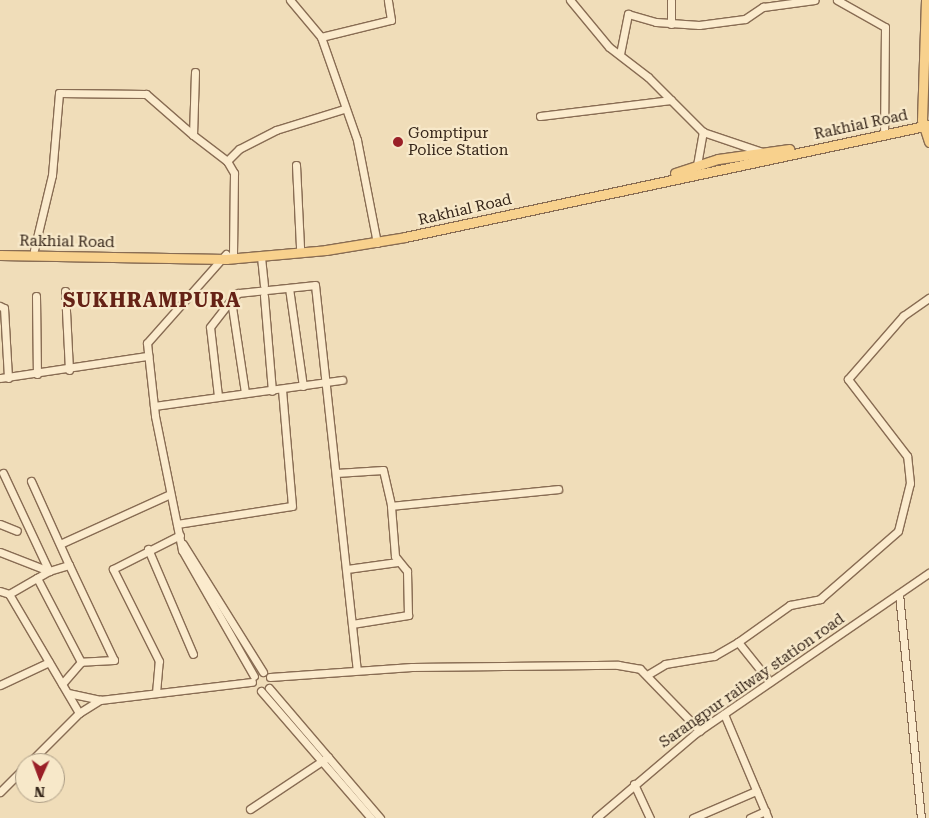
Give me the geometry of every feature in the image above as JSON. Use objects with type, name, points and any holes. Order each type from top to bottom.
[{"type":"main road","points":[[926,0],[925,124],[929,142]]},
{"type":"main road","name":"Rakhial Road","points":[[0,255],[228,255],[377,240],[697,165],[925,124]]},
{"type":"main road","name":"Rakhial Road","points":[[0,250],[228,255],[262,258],[377,240],[714,168],[887,137],[925,124]]},
{"type":"street","points":[[290,0],[321,37],[344,109],[357,140],[377,240]]},
{"type":"street","points":[[321,37],[391,20],[388,0]]},
{"type":"street","points":[[570,0],[609,47],[620,54],[671,100],[703,132],[762,152]]},
{"type":"street","points":[[671,0],[671,24]]},
{"type":"street","points":[[620,54],[628,14],[671,24],[745,19],[763,6],[815,0]]},
{"type":"street","points":[[837,0],[885,26],[884,132]]},
{"type":"street","points":[[193,135],[195,72]]},
{"type":"street","points":[[34,250],[52,175],[59,93],[146,94],[193,135],[227,161],[234,174],[228,255],[147,343],[154,406],[176,524],[183,544],[263,672],[270,677],[357,670],[618,665],[647,675],[700,731]]},
{"type":"street","points":[[540,116],[671,100]]},
{"type":"street","points":[[227,161],[239,149],[276,130],[344,109]]},
{"type":"street","points":[[697,165],[703,132]]},
{"type":"street","points":[[296,165],[300,248]]},
{"type":"street","points":[[262,258],[264,285]]},
{"type":"street","points":[[218,396],[210,327],[231,300],[238,293],[315,285],[357,670]]},
{"type":"street","points":[[289,288],[303,386]]},
{"type":"street","points":[[65,291],[68,370]]},
{"type":"street","points":[[36,296],[37,374]]},
{"type":"street","points":[[264,296],[272,391]]},
{"type":"street","points":[[647,675],[665,664],[714,656],[790,606],[820,599],[898,531],[910,483],[907,456],[848,379],[903,316],[929,298]]},
{"type":"street","points":[[231,300],[245,393]]},
{"type":"street","points":[[0,306],[4,308],[8,378]]},
{"type":"street","points":[[0,378],[68,370],[148,356]]},
{"type":"street","points":[[154,406],[342,380]]},
{"type":"street","points":[[176,524],[292,506],[282,389]]},
{"type":"street","points":[[336,473],[382,470],[391,506],[398,562],[406,571],[408,615],[352,624]]},
{"type":"street","points":[[3,472],[49,571]]},
{"type":"street","points":[[31,481],[114,660],[81,662],[62,684]]},
{"type":"street","points":[[391,506],[558,489]]},
{"type":"street","points":[[60,544],[170,494]]},
{"type":"street","points":[[0,524],[17,531]]},
{"type":"street","points":[[156,693],[159,661],[113,569],[148,549],[180,535]]},
{"type":"street","points":[[183,544],[182,550],[260,691],[328,757],[371,818]]},
{"type":"street","points":[[148,549],[193,654]]},
{"type":"street","points":[[0,552],[49,571]]},
{"type":"street","points":[[347,570],[398,562]]},
{"type":"street","points":[[9,594],[49,571],[69,565]]},
{"type":"street","name":"Sarangpur railway station road","points":[[596,818],[634,784],[700,731],[929,573]]},
{"type":"street","points":[[37,578],[81,662]]},
{"type":"street","points":[[0,591],[9,594],[80,713]]},
{"type":"street","points":[[899,594],[921,818]]},
{"type":"street","points":[[738,642],[770,682]]},
{"type":"street","points":[[0,685],[49,662]]},
{"type":"street","points":[[68,693],[100,700],[253,679],[263,672]]},
{"type":"street","points":[[270,677],[269,688],[380,818]]},
{"type":"street","points":[[260,691],[269,688]]},
{"type":"street","points":[[39,753],[80,713],[100,700]]},
{"type":"street","points":[[724,714],[767,815],[750,818]]},
{"type":"street","points":[[250,809],[328,757]]},
{"type":"street","points":[[0,792],[15,777]]},
{"type":"street","points":[[634,784],[650,818]]},
{"type":"street","points":[[693,818],[756,791]]},
{"type":"place","name":"Gomptipur Police Station","points":[[398,142]]},
{"type":"district","name":"SUKHRAMPURA","points":[[152,300]]}]
